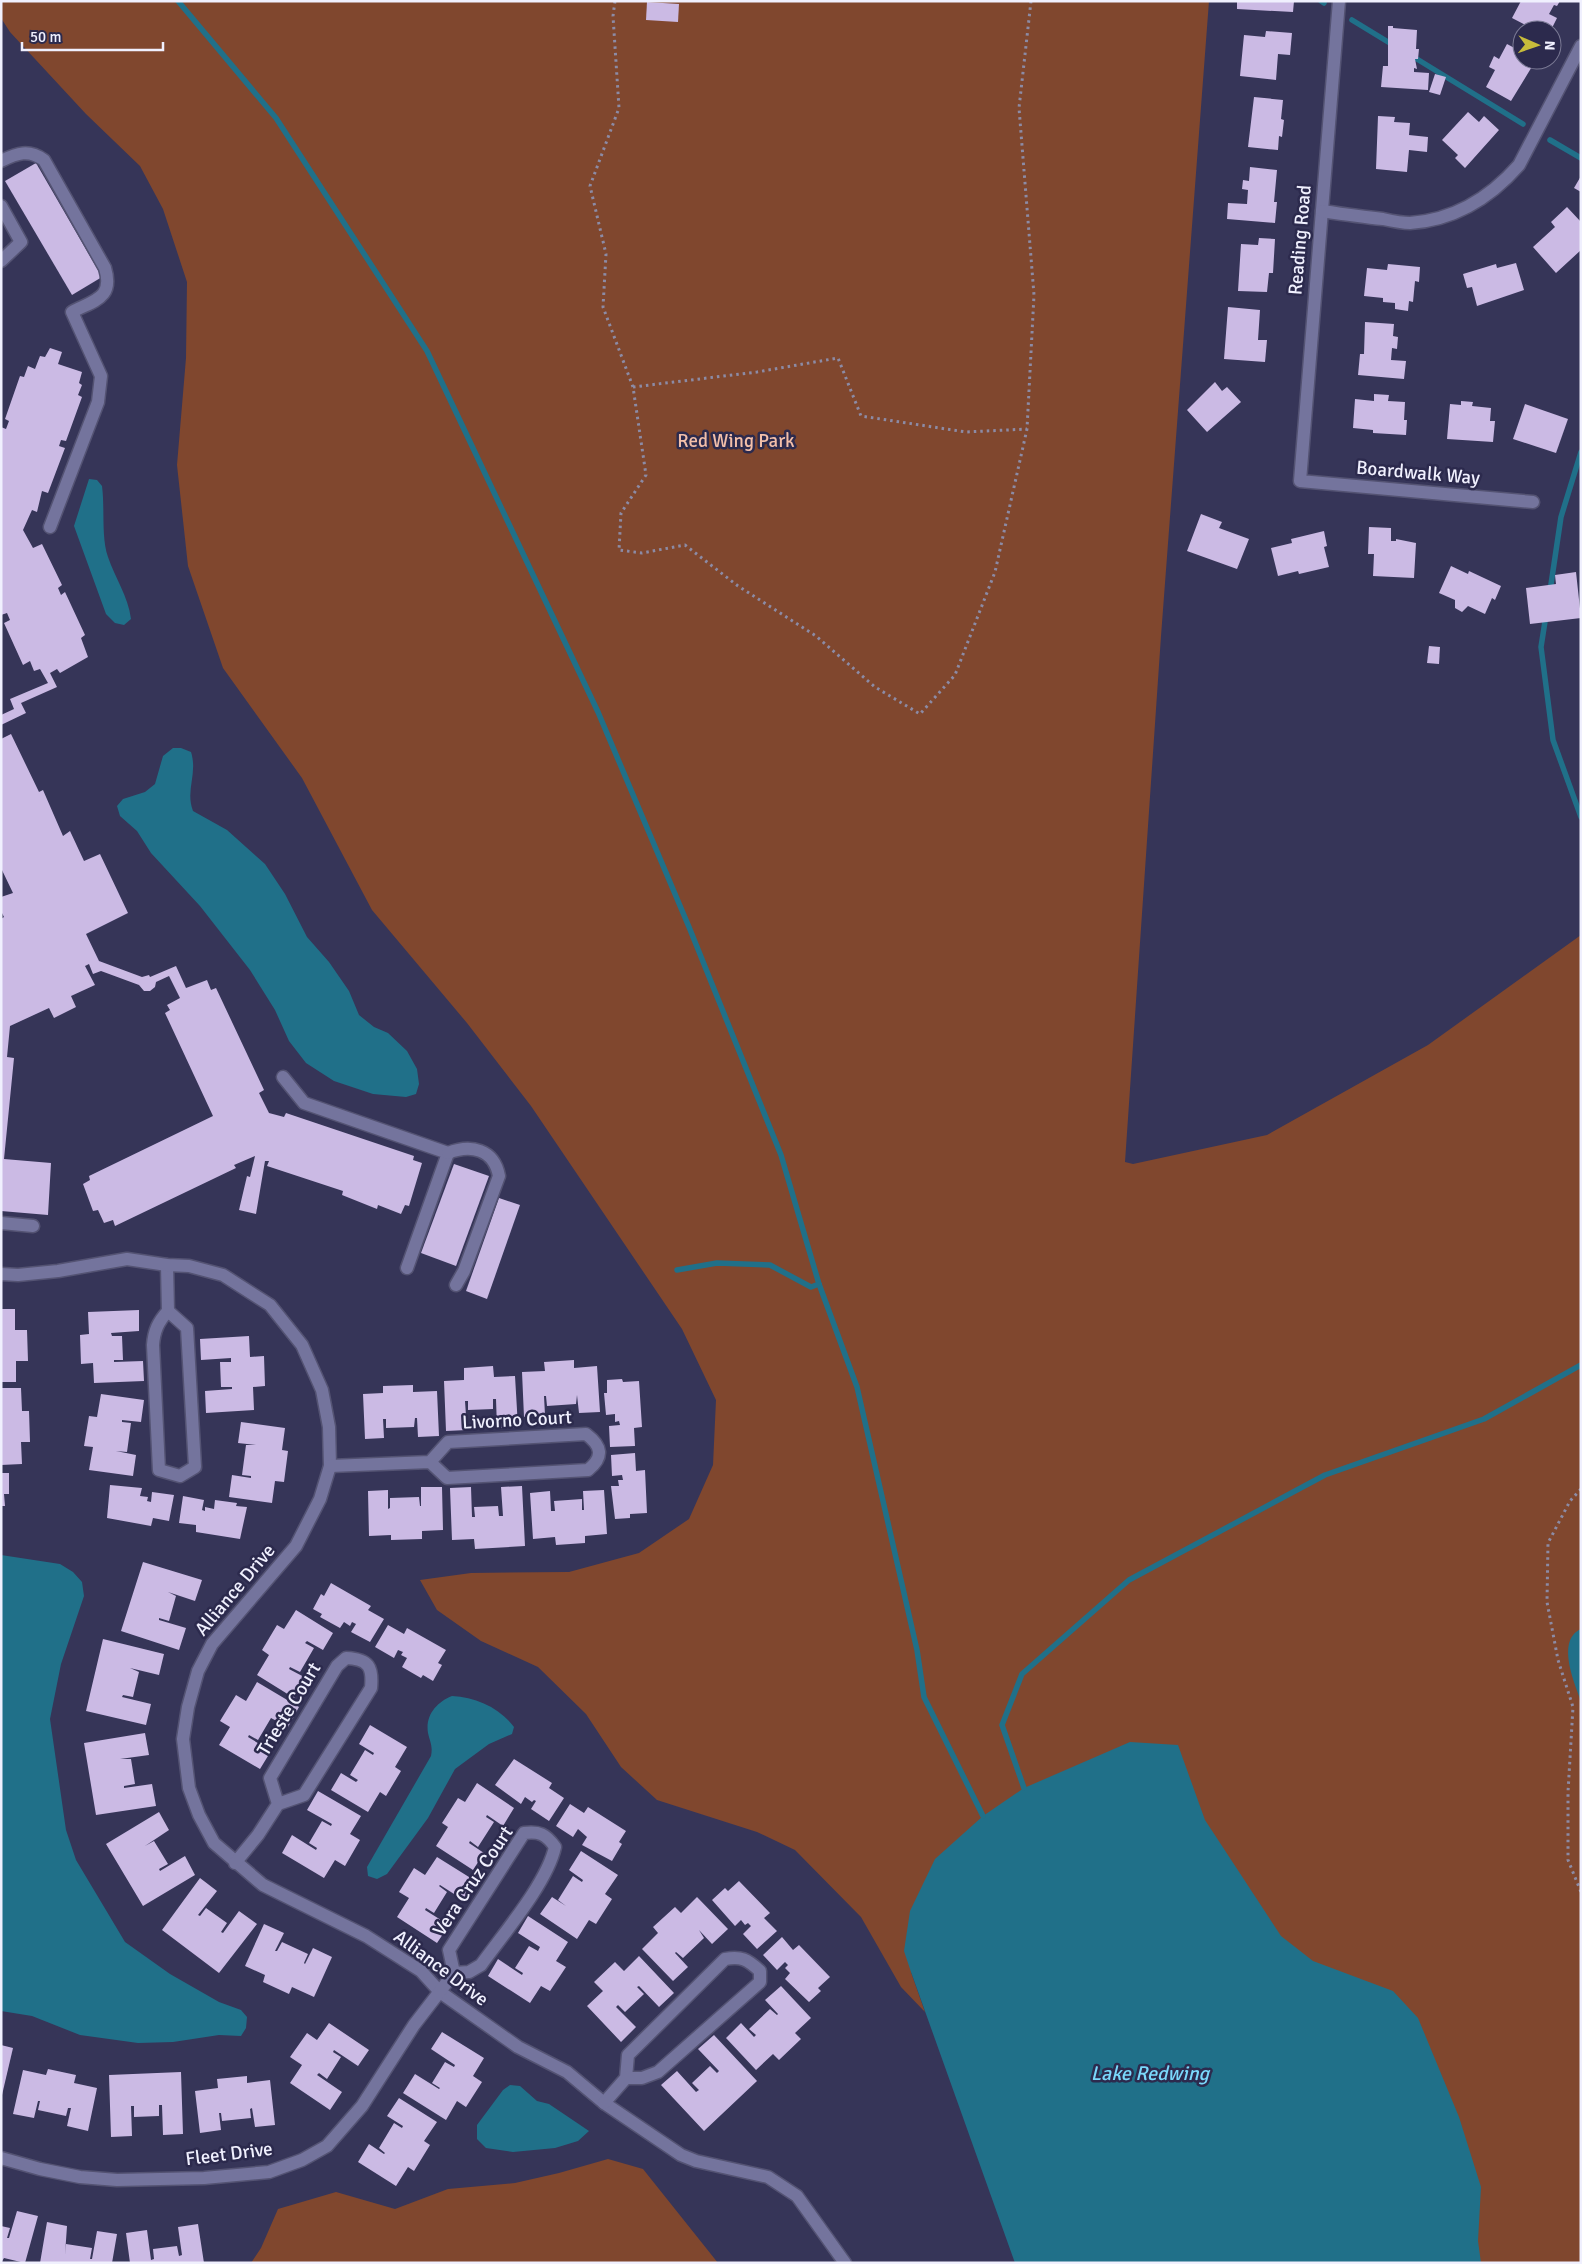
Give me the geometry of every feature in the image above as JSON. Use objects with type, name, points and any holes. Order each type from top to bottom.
[{"type":"street","name":"Reading Road","points":[[1300,481],[1338,1]]},
{"type":"street","points":[[1322,211],[1408,223],[1439,218],[1464,210],[1486,197],[1520,165],[1581,46]]},
{"type":"street","points":[[1,161],[27,152],[35,153],[44,160],[105,268],[109,280],[102,297],[72,312],[101,376],[98,402],[50,527]]},
{"type":"street","points":[[1,206],[21,242],[1,261]]},
{"type":"street","name":"Boardwalk Way","points":[[1300,481],[1533,502]]},
{"type":"street","points":[[283,1077],[304,1103],[448,1153],[460,1148],[478,1148],[490,1156],[498,1168],[499,1176],[464,1271],[456,1285]]},
{"type":"street","points":[[407,1268],[448,1153]]},
{"type":"street","points":[[1,1223],[33,1226]]},
{"type":"street","name":"Alliance Drive","points":[[1,1274],[18,1275],[58,1271],[127,1259],[188,1266],[223,1275],[270,1305],[302,1345],[322,1390],[329,1428],[330,1466],[320,1499],[296,1546],[212,1644],[198,1671],[188,1708],[183,1738],[189,1788],[199,1815],[214,1843],[235,1863],[263,1885],[366,1936],[421,1971],[440,1992],[518,2047],[567,2072],[604,2103],[681,2155],[696,2162],[768,2177],[786,2188],[797,2196],[845,2263]]},
{"type":"street","points":[[167,1265],[168,1311],[160,1320],[154,1332],[153,1345],[159,1470],[180,1476],[195,1467],[187,1328],[168,1311]]},
{"type":"street","name":"Livorno Court","points":[[586,1434],[596,1442],[599,1450],[596,1463],[588,1470],[448,1478],[430,1462],[448,1442],[586,1434]]},
{"type":"street","points":[[330,1466],[430,1462]]},
{"type":"street","name":"Trieste Court","points":[[346,1658],[366,1663],[373,1673],[371,1688],[304,1795],[278,1804],[270,1778],[337,1666],[346,1658]]},
{"type":"street","points":[[235,1863],[258,1835],[278,1804]]},
{"type":"street","name":"Vera Cruz Court","points":[[535,1831],[547,1836],[555,1847],[552,1861],[539,1882],[482,1965],[469,1972],[454,1973],[448,1950],[524,1833],[535,1831]]},
{"type":"street","points":[[604,2103],[626,2078],[628,2055],[724,1958],[738,1956],[751,1963],[760,1971],[760,1982],[658,2072],[642,2078],[626,2078]]},
{"type":"street","points":[[440,1992],[454,1973]]},
{"type":"street","name":"Fleet Drive","points":[[1,2158],[40,2170],[80,2177],[116,2180],[204,2178],[269,2172],[302,2160],[327,2146],[362,2106],[414,2025],[440,1992]]},
{"type":"path","points":[[615,1],[613,16],[619,108],[590,186],[606,254],[603,307],[633,387],[646,475],[621,513],[619,550],[642,553],[685,545],[738,586],[816,636],[875,687],[920,714],[955,675],[994,572],[1027,429],[1034,295],[1020,108],[1031,1]]},
{"type":"path","points":[[633,387],[757,372],[838,358],[861,416],[966,432],[1027,429]]},
{"type":"path","points":[[1581,1489],[1570,1500],[1548,1543],[1547,1592],[1558,1660],[1573,1707],[1568,1792],[1568,1860],[1581,1892]]},
{"type":"green space","name":"Red Wing Park","points":[[1,1],[1209,1],[1161,636],[1125,1162],[1133,1164],[1267,1135],[1428,1045],[1581,935],[1581,2263],[1278,2263],[911,1972],[925,2012],[901,1987],[861,1917],[795,1850],[757,1832],[657,1800],[621,1767],[586,1714],[538,1667],[481,1641],[437,1610],[420,1580],[471,1573],[569,1572],[639,1553],[689,1519],[713,1465],[716,1400],[682,1329],[531,1106],[467,1023],[372,910],[302,778],[223,668],[188,566],[177,465],[186,358],[187,282],[163,209],[140,166],[86,114],[10,32],[1,18]]},
{"type":"green space","points":[[608,2159],[643,2169],[718,2263],[251,2263],[261,2248],[278,2209],[336,2192],[395,2209],[448,2189],[515,2183]]},
{"type":"water","points":[[89,479],[97,480],[102,486],[106,549],[127,603],[131,619],[124,625],[115,623],[106,614],[74,526]]},
{"type":"water","points":[[173,748],[181,748],[191,752],[193,768],[190,796],[193,811],[227,830],[265,864],[285,894],[307,937],[329,962],[349,991],[359,1015],[374,1027],[388,1033],[407,1051],[417,1069],[419,1084],[416,1094],[406,1097],[373,1094],[334,1081],[306,1063],[289,1041],[275,1010],[250,970],[200,906],[151,853],[137,831],[120,816],[117,806],[123,799],[145,792],[155,784],[163,756]]},
{"type":"water","points":[[1,1555],[60,1564],[73,1572],[82,1582],[84,1596],[61,1664],[50,1719],[66,1830],[76,1860],[125,1942],[170,1974],[219,2002],[241,2010],[247,2017],[246,2028],[241,2036],[219,2035],[173,2042],[138,2043],[80,2035],[32,2016],[1,2011]]},
{"type":"water","points":[[1581,1629],[1581,1701],[1571,1673],[1568,1652],[1569,1642],[1574,1634]]},
{"type":"water","points":[[452,1696],[478,1701],[495,1709],[514,1727],[512,1734],[489,1744],[455,1769],[428,1818],[387,1874],[377,1879],[368,1876],[367,1867],[431,1756],[428,1733],[430,1715],[437,1706]]},
{"type":"water","name":"Lake Redwing","points":[[1130,1742],[1178,1745],[1205,1820],[1281,1936],[1313,1961],[1393,1991],[1418,2018],[1459,2117],[1481,2187],[1478,2241],[1481,2263],[1015,2263],[904,1951],[910,1911],[935,1859],[983,1816],[1024,1788]]},
{"type":"water","points":[[510,2085],[520,2086],[537,2101],[549,2104],[589,2131],[578,2141],[555,2148],[513,2152],[486,2148],[477,2139],[477,2125],[503,2090]]},
{"type":"building","points":[[1237,1],[1294,1],[1293,12],[1237,9]]},
{"type":"building","points":[[1521,1],[1560,1],[1557,6],[1554,5],[1549,14],[1557,18],[1556,20],[1516,20],[1512,18]]},
{"type":"building","points":[[647,2],[679,4],[678,22],[646,20]]},
{"type":"building","points":[[1388,26],[1417,30],[1416,49],[1419,49],[1418,59],[1415,59],[1417,69],[1414,68],[1414,72],[1429,73],[1428,90],[1381,87],[1383,66],[1388,66]]},
{"type":"building","points":[[1266,31],[1292,33],[1290,55],[1278,54],[1276,80],[1240,76],[1244,35],[1265,37]]},
{"type":"building","points":[[1507,44],[1512,47],[1512,70],[1530,70],[1511,101],[1486,87],[1495,70],[1489,67],[1494,56],[1499,59]]},
{"type":"building","points":[[1435,74],[1446,77],[1440,95],[1429,92]]},
{"type":"building","points":[[1254,97],[1283,100],[1281,119],[1284,120],[1282,137],[1279,136],[1278,150],[1248,147]]},
{"type":"building","points":[[1468,112],[1479,122],[1484,116],[1499,130],[1465,168],[1455,158],[1458,155],[1442,140]]},
{"type":"building","points":[[1378,116],[1395,117],[1394,122],[1410,123],[1409,135],[1428,137],[1427,152],[1409,150],[1407,172],[1376,169]]},
{"type":"building","points":[[36,163],[102,277],[72,295],[5,181]]},
{"type":"building","points":[[1250,167],[1277,170],[1274,202],[1277,202],[1275,223],[1227,219],[1228,203],[1247,204],[1248,190],[1242,189],[1243,180],[1249,181]]},
{"type":"building","points":[[1581,176],[1581,192],[1574,188]]},
{"type":"building","points":[[1567,207],[1581,222],[1581,250],[1556,273],[1533,247],[1555,227],[1551,222]]},
{"type":"building","points":[[1259,238],[1275,239],[1273,273],[1269,273],[1267,292],[1238,291],[1241,244],[1258,245]]},
{"type":"building","points":[[1516,263],[1524,290],[1477,306],[1472,287],[1467,288],[1463,274],[1496,264],[1497,268]]},
{"type":"building","points":[[1388,264],[1420,267],[1419,282],[1415,281],[1413,302],[1409,301],[1408,311],[1395,309],[1395,303],[1383,302],[1383,298],[1364,296],[1367,268],[1387,270]]},
{"type":"building","points":[[1228,307],[1260,310],[1258,340],[1267,340],[1265,362],[1224,359]]},
{"type":"building","points":[[1365,322],[1394,324],[1393,336],[1398,337],[1397,349],[1392,348],[1391,360],[1406,361],[1404,379],[1358,375],[1360,354],[1364,354]]},
{"type":"building","points":[[50,348],[62,352],[58,364],[82,372],[79,383],[82,385],[78,395],[82,397],[66,441],[61,440],[59,446],[65,448],[48,493],[42,491],[37,512],[32,510],[23,530],[33,548],[42,544],[62,585],[58,588],[61,595],[65,592],[85,635],[81,638],[88,657],[60,673],[57,669],[50,673],[57,687],[21,703],[26,713],[1,725],[1,715],[14,709],[10,699],[48,683],[40,669],[34,671],[30,661],[23,665],[4,623],[10,620],[7,613],[1,615],[1,427],[6,429],[9,421],[5,419],[20,376],[24,377],[28,366],[35,369],[40,356],[45,357]]},
{"type":"building","points":[[1215,382],[1222,391],[1227,387],[1241,402],[1207,432],[1187,410]]},
{"type":"building","points":[[1374,394],[1389,395],[1388,401],[1405,402],[1404,420],[1407,420],[1406,435],[1373,433],[1373,430],[1353,428],[1355,399],[1374,401]]},
{"type":"building","points":[[1461,401],[1473,402],[1472,406],[1491,408],[1490,421],[1495,421],[1493,442],[1447,439],[1450,404],[1461,405]]},
{"type":"building","points":[[1525,404],[1568,419],[1556,453],[1513,439]]},
{"type":"building","points":[[1201,514],[1222,522],[1219,528],[1249,539],[1237,569],[1187,551]]},
{"type":"building","points":[[1369,527],[1391,528],[1391,541],[1396,541],[1396,539],[1416,543],[1414,578],[1373,576],[1374,554],[1368,554]]},
{"type":"building","points":[[1324,531],[1327,546],[1324,547],[1329,567],[1299,574],[1298,571],[1278,576],[1271,548],[1292,543],[1291,539]]},
{"type":"building","points":[[1451,566],[1468,574],[1469,571],[1501,586],[1495,600],[1492,598],[1485,614],[1468,606],[1462,612],[1455,608],[1455,600],[1439,593]]},
{"type":"building","points":[[1576,572],[1581,618],[1530,624],[1526,588],[1556,584],[1555,575]]},
{"type":"building","points":[[1429,646],[1440,647],[1439,664],[1427,663]]},
{"type":"building","points":[[11,734],[39,792],[43,790],[63,836],[70,831],[84,861],[100,854],[128,913],[86,934],[99,961],[142,977],[149,975],[150,977],[176,966],[186,988],[207,980],[211,990],[216,988],[264,1090],[259,1093],[269,1113],[284,1117],[286,1113],[414,1156],[413,1160],[422,1163],[409,1206],[405,1205],[401,1214],[378,1205],[377,1209],[342,1195],[343,1191],[267,1166],[269,1161],[265,1161],[256,1214],[239,1210],[247,1176],[250,1177],[255,1156],[234,1165],[236,1168],[115,1226],[113,1220],[104,1223],[98,1210],[93,1211],[83,1184],[90,1180],[89,1176],[213,1116],[165,1013],[170,1010],[167,1005],[180,998],[169,976],[156,982],[155,987],[150,991],[144,991],[139,985],[101,971],[93,974],[89,964],[85,966],[95,985],[71,996],[76,1007],[54,1018],[49,1008],[10,1026],[7,1057],[14,1058],[4,1159],[51,1163],[48,1215],[1,1211],[1,919],[4,917],[1,911],[1,897],[13,893],[1,868],[1,739]]},
{"type":"building","points":[[454,1164],[489,1176],[456,1266],[421,1253]]},
{"type":"building","points":[[499,1198],[520,1205],[487,1299],[466,1291]]},
{"type":"building","points":[[1,1309],[15,1309],[15,1330],[27,1330],[28,1361],[16,1361],[16,1382],[1,1382]]},
{"type":"building","points":[[139,1310],[139,1331],[111,1333],[112,1336],[122,1336],[123,1360],[114,1360],[114,1362],[143,1361],[144,1381],[94,1383],[93,1363],[81,1364],[80,1335],[89,1334],[88,1312]]},
{"type":"building","points":[[249,1336],[250,1357],[264,1356],[265,1386],[253,1387],[254,1410],[206,1413],[205,1391],[232,1389],[232,1387],[221,1387],[220,1362],[231,1362],[231,1358],[201,1360],[200,1339]]},
{"type":"building","points":[[574,1360],[574,1368],[597,1366],[600,1412],[579,1413],[577,1395],[576,1404],[547,1406],[546,1396],[544,1396],[545,1415],[524,1417],[522,1372],[545,1371],[544,1362]]},
{"type":"building","points":[[493,1366],[494,1377],[515,1376],[518,1427],[497,1428],[496,1399],[493,1399],[493,1409],[468,1410],[468,1401],[465,1401],[467,1430],[446,1431],[444,1381],[464,1380],[464,1368]]},
{"type":"building","points":[[622,1379],[623,1382],[639,1381],[642,1427],[634,1428],[635,1446],[610,1447],[609,1426],[620,1425],[619,1421],[615,1422],[615,1414],[606,1415],[604,1393],[607,1393],[607,1380]]},
{"type":"building","points":[[413,1385],[413,1392],[437,1391],[439,1436],[418,1437],[417,1418],[415,1418],[414,1427],[386,1428],[386,1419],[383,1419],[384,1438],[365,1439],[363,1394],[383,1393],[383,1386]]},
{"type":"building","points":[[1,1388],[21,1388],[22,1411],[29,1411],[30,1442],[21,1442],[22,1464],[1,1465]]},
{"type":"building","points":[[101,1394],[144,1400],[141,1422],[122,1420],[122,1422],[131,1423],[127,1452],[116,1451],[136,1455],[133,1476],[89,1470],[93,1447],[84,1446],[89,1416],[97,1417]]},
{"type":"building","points":[[241,1422],[285,1428],[282,1450],[288,1451],[284,1482],[275,1481],[272,1503],[229,1497],[232,1475],[251,1478],[251,1476],[242,1475],[246,1445],[256,1445],[238,1443]]},
{"type":"building","points":[[635,1453],[636,1471],[645,1470],[647,1513],[630,1514],[630,1518],[615,1519],[611,1486],[619,1486],[618,1480],[623,1480],[622,1475],[612,1476],[611,1455]]},
{"type":"building","points":[[1,1473],[9,1473],[9,1494],[4,1494],[5,1506],[1,1506]]},
{"type":"building","points":[[110,1485],[142,1488],[140,1496],[148,1497],[147,1501],[151,1502],[152,1492],[174,1495],[169,1521],[153,1518],[151,1526],[107,1518]]},
{"type":"building","points":[[522,1486],[525,1546],[475,1549],[474,1539],[452,1540],[450,1488],[471,1487],[472,1517],[475,1517],[474,1507],[498,1506],[499,1516],[503,1516],[501,1487]]},
{"type":"building","points":[[421,1487],[442,1487],[443,1530],[422,1531],[422,1539],[391,1540],[391,1535],[369,1536],[368,1491],[388,1490],[388,1509],[390,1508],[390,1498],[419,1497],[421,1506]]},
{"type":"building","points":[[604,1490],[607,1534],[585,1536],[585,1543],[556,1545],[555,1537],[533,1539],[530,1493],[550,1491],[551,1511],[555,1511],[554,1501],[582,1499],[582,1510],[584,1510],[583,1491]]},
{"type":"building","points":[[183,1496],[204,1500],[202,1510],[205,1511],[205,1507],[214,1509],[215,1500],[237,1503],[236,1506],[247,1507],[240,1539],[196,1532],[196,1525],[179,1523]]},
{"type":"building","points":[[143,1562],[202,1580],[195,1601],[168,1592],[176,1596],[169,1621],[159,1618],[159,1620],[186,1628],[179,1650],[121,1631]]},
{"type":"building","points":[[331,1583],[371,1606],[368,1610],[384,1619],[370,1642],[351,1632],[356,1624],[352,1622],[350,1626],[344,1622],[340,1628],[320,1617],[322,1614],[313,1609],[321,1594],[324,1596]]},
{"type":"building","points":[[296,1610],[333,1633],[323,1650],[307,1641],[305,1643],[314,1648],[300,1672],[290,1667],[289,1669],[306,1678],[294,1698],[257,1675],[269,1655],[262,1650],[277,1625],[284,1629]]},
{"type":"building","points":[[388,1625],[404,1634],[407,1628],[446,1650],[438,1663],[442,1665],[433,1681],[423,1675],[421,1678],[402,1667],[407,1658],[401,1655],[403,1652],[398,1650],[394,1658],[375,1647]]},
{"type":"building","points":[[103,1639],[164,1654],[159,1675],[130,1668],[139,1672],[133,1697],[123,1695],[122,1697],[151,1704],[146,1725],[86,1711]]},
{"type":"building","points":[[257,1682],[299,1707],[288,1727],[271,1718],[258,1740],[249,1735],[248,1737],[271,1751],[260,1769],[219,1745],[230,1727],[220,1721],[236,1695],[246,1701]]},
{"type":"building","points":[[370,1725],[407,1747],[395,1767],[401,1771],[386,1796],[380,1792],[368,1812],[331,1790],[341,1773],[356,1782],[358,1780],[350,1775],[365,1750],[373,1755],[374,1753],[359,1744]]},
{"type":"building","points":[[145,1733],[149,1755],[120,1759],[131,1759],[135,1784],[124,1786],[124,1788],[152,1784],[156,1806],[96,1815],[84,1743]]},
{"type":"building","points":[[514,1759],[552,1783],[549,1788],[564,1798],[549,1821],[531,1809],[536,1801],[532,1802],[525,1797],[521,1804],[495,1785]]},
{"type":"building","points":[[477,1783],[514,1808],[503,1826],[487,1815],[486,1817],[494,1822],[478,1847],[470,1841],[469,1843],[484,1853],[473,1870],[436,1846],[448,1827],[442,1823],[458,1798],[465,1802]]},
{"type":"building","points":[[318,1791],[361,1816],[350,1834],[360,1840],[345,1866],[335,1860],[324,1878],[282,1853],[292,1835],[316,1850],[317,1848],[309,1843],[322,1821],[331,1826],[332,1824],[307,1810]]},
{"type":"building","points":[[570,1804],[584,1813],[588,1807],[626,1831],[619,1842],[622,1844],[612,1861],[582,1845],[587,1837],[578,1829],[573,1837],[556,1826]]},
{"type":"building","points":[[159,1812],[169,1830],[145,1846],[154,1841],[168,1864],[159,1869],[160,1871],[185,1856],[195,1875],[143,1906],[106,1844]]},
{"type":"building","points":[[581,1851],[618,1875],[605,1894],[612,1899],[596,1924],[589,1920],[577,1939],[540,1914],[552,1897],[566,1906],[558,1900],[573,1876],[582,1882],[583,1880],[569,1870]]},
{"type":"building","points":[[437,1857],[477,1882],[465,1901],[439,1886],[447,1892],[434,1913],[426,1908],[425,1910],[449,1925],[437,1943],[397,1917],[409,1898],[399,1892],[414,1868],[425,1875]]},
{"type":"building","points":[[200,1878],[217,1891],[198,1915],[200,1916],[206,1908],[227,1923],[221,1932],[223,1933],[239,1911],[257,1924],[219,1973],[162,1930]]},
{"type":"building","points":[[739,1881],[770,1913],[764,1918],[777,1931],[757,1949],[743,1934],[751,1926],[748,1923],[745,1925],[741,1920],[735,1926],[712,1900],[725,1888],[728,1891]]},
{"type":"building","points":[[697,1897],[728,1929],[712,1944],[699,1930],[704,1938],[683,1958],[675,1953],[688,1967],[673,1981],[642,1949],[658,1933],[653,1927],[675,1907],[681,1913]]},
{"type":"building","points":[[528,1916],[568,1942],[556,1961],[566,1967],[550,1991],[541,1986],[530,2003],[488,1976],[498,1959],[522,1975],[523,1973],[515,1968],[529,1946],[538,1951],[540,1947],[518,1933]]},
{"type":"building","points":[[264,1924],[284,1933],[275,1951],[277,1951],[282,1942],[308,1954],[305,1964],[313,1948],[332,1957],[314,1997],[292,1987],[289,1994],[263,1982],[265,1975],[245,1966]]},
{"type":"building","points":[[782,1937],[793,1950],[799,1945],[830,1977],[818,1988],[821,1991],[809,2002],[785,1979],[790,1973],[785,1968],[788,1965],[785,1962],[777,1970],[763,1955]]},
{"type":"building","points":[[639,1956],[674,1993],[659,2007],[639,1986],[637,1987],[644,1994],[625,2012],[618,2005],[616,2007],[636,2027],[621,2042],[587,2006],[603,1991],[594,1982],[615,1962],[624,1971]]},
{"type":"building","points":[[781,1986],[811,2018],[795,2033],[801,2039],[779,2060],[773,2054],[756,2070],[726,2038],[741,2023],[754,2037],[756,2035],[749,2029],[770,2009],[778,2014],[765,2000]]},
{"type":"building","points":[[329,2023],[369,2050],[358,2066],[334,2050],[333,2052],[341,2057],[327,2079],[319,2073],[317,2075],[342,2092],[330,2110],[290,2083],[302,2065],[290,2057],[307,2033],[317,2040]]},
{"type":"building","points":[[442,2032],[484,2058],[473,2076],[482,2082],[466,2107],[457,2101],[446,2120],[403,2093],[415,2074],[439,2089],[432,2083],[445,2062],[454,2067],[455,2065],[431,2049]]},
{"type":"building","points":[[714,2035],[757,2081],[704,2131],[661,2085],[677,2071],[696,2092],[699,2090],[692,2083],[710,2066],[717,2073],[719,2071],[698,2049]]},
{"type":"building","points":[[1,2045],[13,2048],[2,2095],[1,2095]]},
{"type":"building","points":[[48,2069],[76,2075],[74,2083],[97,2088],[88,2131],[67,2126],[71,2108],[68,2108],[66,2116],[38,2110],[40,2101],[38,2101],[34,2118],[13,2114],[23,2070],[46,2075]]},
{"type":"building","points":[[181,2072],[183,2134],[163,2135],[162,2105],[159,2105],[159,2116],[134,2117],[134,2106],[131,2106],[132,2136],[111,2137],[109,2075]]},
{"type":"building","points":[[247,2076],[247,2083],[270,2080],[275,2125],[255,2127],[252,2108],[250,2109],[251,2118],[222,2121],[221,2113],[219,2113],[221,2130],[200,2133],[195,2091],[218,2088],[217,2079]]},
{"type":"building","points":[[399,2098],[437,2122],[424,2141],[430,2145],[414,2171],[408,2167],[396,2186],[358,2162],[369,2144],[384,2154],[379,2148],[394,2123],[402,2128],[403,2126],[387,2116]]},
{"type":"building","points":[[17,2211],[38,2216],[25,2263],[4,2258],[1,2263],[1,2226],[10,2228],[7,2238],[9,2238]]},
{"type":"building","points":[[47,2222],[67,2226],[65,2255],[66,2244],[92,2248],[90,2259],[92,2259],[97,2231],[117,2234],[112,2263],[40,2263]]},
{"type":"building","points":[[198,2224],[204,2263],[130,2263],[126,2233],[147,2230],[151,2260],[154,2259],[153,2249],[177,2246],[179,2256],[182,2255],[178,2227]]},
{"type":"waterway","points":[[178,1],[276,118],[427,351],[598,712],[689,927],[781,1155],[819,1284],[857,1387],[917,1650],[924,1697],[983,1816]]},
{"type":"waterway","points":[[1352,20],[1393,45]]},
{"type":"waterway","points":[[1412,56],[1523,124]]},
{"type":"waterway","points":[[1550,140],[1581,158]]},
{"type":"waterway","points":[[1550,591],[1561,517],[1581,452]]},
{"type":"waterway","points":[[1546,615],[1541,647],[1553,740],[1581,817]]},
{"type":"waterway","points":[[677,1270],[717,1263],[770,1265],[811,1287],[819,1284]]},
{"type":"waterway","points":[[1024,1788],[1002,1725],[1022,1674],[1129,1580],[1325,1475],[1484,1419],[1581,1365]]}]
